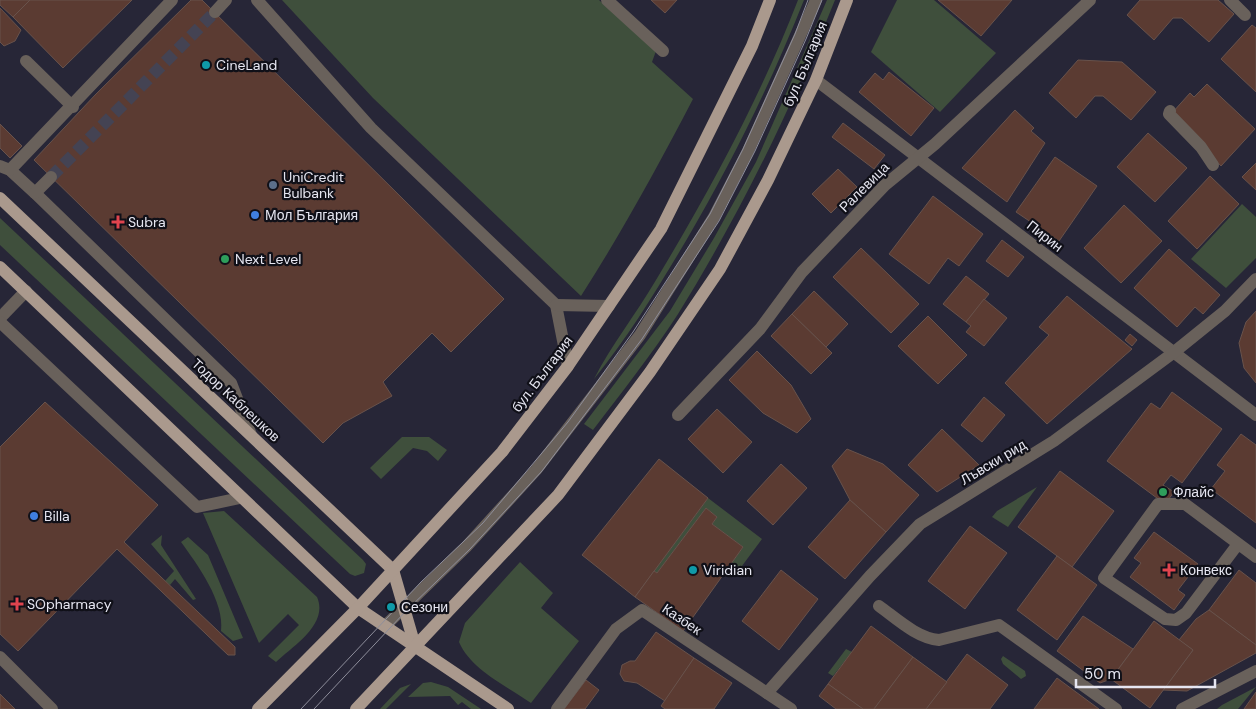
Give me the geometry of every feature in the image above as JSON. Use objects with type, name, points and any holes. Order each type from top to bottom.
[{"type":"main road","name":"бул. България","points":[[258,709],[358,608],[502,452],[568,366],[661,229],[752,46],[770,0]]},
{"type":"main road","name":"бул. България","points":[[356,709],[558,495],[650,372],[720,269],[768,180],[816,80],[847,0]]},
{"type":"main road","name":"Тодор Каблешков","points":[[0,198],[393,570],[415,646]]},
{"type":"main road","points":[[0,267],[240,498],[358,608],[508,709]]},
{"type":"street","points":[[172,0],[73,107],[5,168],[35,193],[232,383],[251,435]]},
{"type":"street","points":[[215,12],[226,0]]},
{"type":"street","points":[[256,0],[371,128],[556,305],[568,366]]},
{"type":"street","points":[[607,0],[663,51]]},
{"type":"street","points":[[385,626],[466,547],[536,470],[640,335],[714,217],[748,151],[816,0]]},
{"type":"street","name":"Ралевица","points":[[678,415],[760,329],[802,272],[885,185],[1090,0]]},
{"type":"street","points":[[1230,0],[1245,15]]},
{"type":"street","points":[[26,61],[73,107]]},
{"type":"street","name":"Пирин","points":[[816,80],[1256,415]]},
{"type":"street","points":[[1170,111],[1169,114],[1197,142],[1213,164]]},
{"type":"street","points":[[35,193],[51,177]]},
{"type":"street","name":"Лъвски рид","points":[[767,693],[870,576],[920,524],[1048,446],[1173,353],[1225,311],[1256,279]]},
{"type":"street","points":[[0,318],[26,291]]},
{"type":"street","points":[[556,305],[609,306]]},
{"type":"street","points":[[0,322],[196,507],[240,498]]},
{"type":"street","points":[[1238,544],[1186,613],[1176,620],[1165,619],[1104,578],[1158,504],[1185,504],[1256,557]]},
{"type":"street","points":[[879,606],[930,640],[939,640],[999,625],[1116,709]]},
{"type":"street","name":"Казбек","points":[[557,709],[616,629],[642,610],[791,709]]},
{"type":"street","points":[[0,658],[52,709]]},
{"type":"street","points":[[1183,709],[1256,671]]},
{"type":"green space","points":[[282,0],[599,0],[656,51],[652,62],[693,99],[639,199],[581,296],[373,98]]},
{"type":"green space","points":[[798,0],[804,0],[778,62],[720,181],[654,293],[631,329],[594,379],[656,280],[715,178],[751,108]]},
{"type":"green space","points":[[827,0],[835,0],[801,81],[763,160],[722,238],[668,329],[593,430],[584,424],[670,311],[714,238],[756,162]]},
{"type":"green space","points":[[897,0],[934,0],[996,53],[940,112],[871,52]]},
{"type":"green space","points":[[1242,204],[1256,217],[1256,258],[1226,288],[1191,259]]},
{"type":"green space","points":[[0,218],[363,560],[366,564],[364,573],[355,576],[350,574],[0,245]]},
{"type":"green space","points":[[402,437],[429,437],[447,450],[438,461],[427,451],[413,448],[381,479],[370,468]]},
{"type":"green space","points":[[1037,487],[1008,527],[992,517],[997,511]]},
{"type":"green space","points":[[708,498],[762,539],[736,574],[728,568],[743,547],[712,524],[717,517],[706,508],[657,573],[654,571]]},
{"type":"green space","points":[[224,511],[317,597],[319,607],[314,625],[300,642],[276,662],[268,656],[299,625],[288,614],[259,643],[203,513]]},
{"type":"green space","points":[[162,535],[161,545],[196,599],[193,600],[175,579],[170,585],[165,581],[174,571],[151,544]]},
{"type":"green space","points":[[188,537],[208,555],[243,638],[233,641],[221,631],[219,608],[214,596],[202,572],[181,542]]},
{"type":"green space","points":[[520,562],[553,593],[541,608],[579,641],[531,703],[481,669],[472,661],[459,642],[465,623]]},
{"type":"green space","points":[[846,649],[852,652],[833,676],[828,673]]},
{"type":"green space","points":[[1003,656],[1025,671],[1026,676],[1021,679],[1003,664],[1001,659]]},
{"type":"green space","points":[[431,682],[448,687],[481,709],[471,709],[462,702],[458,705],[450,696],[408,697],[423,683]]},
{"type":"green space","points":[[411,684],[386,709],[380,709],[400,688]]},
{"type":"green space","points":[[1256,687],[1238,709],[1217,709],[1222,705]]},
{"type":"building","points":[[0,0],[30,0],[13,17],[0,5]]},
{"type":"building","points":[[30,0],[132,0],[63,68],[13,17]]},
{"type":"building","name":"Мол България","points":[[191,0],[202,0],[504,299],[451,352],[432,333],[383,382],[392,396],[343,423],[323,443],[34,160],[96,94]]},
{"type":"building","points":[[651,0],[677,0],[665,13]]},
{"type":"building","points":[[938,0],[1012,0],[981,36]]},
{"type":"building","points":[[1140,0],[1218,0],[1234,14],[1209,42],[1182,18],[1173,18],[1154,40],[1127,15]]},
{"type":"building","points":[[0,8],[21,30],[15,41],[4,46],[0,42]]},
{"type":"building","points":[[1252,25],[1256,28],[1256,92],[1221,59]]},
{"type":"building","points":[[1078,60],[1122,62],[1156,92],[1131,120],[1103,96],[1095,96],[1076,118],[1049,93]]},
{"type":"building","points":[[889,72],[934,108],[911,136],[859,92],[875,73],[883,80]]},
{"type":"building","points":[[1207,84],[1255,129],[1221,166],[1172,113],[1190,93],[1194,97]]},
{"type":"building","points":[[1015,110],[1034,128],[1031,131],[1045,143],[1007,202],[962,168]]},
{"type":"building","points":[[843,123],[885,155],[874,169],[832,137]]},
{"type":"building","points":[[0,124],[22,146],[10,158],[0,148]]},
{"type":"building","points":[[1148,133],[1187,168],[1155,202],[1117,167]]},
{"type":"building","points":[[1055,157],[1097,186],[1059,241],[1016,212]]},
{"type":"building","points":[[1256,163],[1256,190],[1242,177]]},
{"type":"building","points":[[838,169],[857,187],[831,213],[812,194]]},
{"type":"building","points":[[1210,176],[1239,204],[1197,249],[1168,221]]},
{"type":"building","points":[[933,196],[983,234],[959,266],[948,258],[929,284],[889,254]]},
{"type":"building","points":[[1124,205],[1162,241],[1121,283],[1084,248]]},
{"type":"building","points":[[1002,240],[1024,257],[1008,277],[986,261]]},
{"type":"building","points":[[861,248],[919,304],[891,333],[833,277]]},
{"type":"building","points":[[1169,249],[1220,295],[1203,314],[1195,307],[1177,327],[1134,288]]},
{"type":"building","points":[[966,276],[989,294],[966,322],[943,304]]},
{"type":"building","points":[[814,291],[848,324],[826,347],[792,314]]},
{"type":"building","points":[[1067,296],[1132,349],[1047,424],[1005,383],[1049,335],[1039,327]]},
{"type":"building","points":[[984,299],[1007,318],[984,346],[966,332],[971,326],[966,322]]},
{"type":"building","points":[[1256,311],[1256,383],[1244,368],[1239,343],[1246,322]]},
{"type":"building","points":[[792,314],[832,353],[811,374],[771,336]]},
{"type":"building","points":[[928,316],[967,355],[938,384],[898,346]]},
{"type":"building","points":[[1130,334],[1137,340],[1132,346],[1125,340]]},
{"type":"building","points":[[757,351],[791,385],[811,419],[797,433],[763,413],[729,380]]},
{"type":"building","points":[[1172,392],[1222,429],[1182,483],[1171,475],[1163,485],[1174,492],[1165,504],[1107,461],[1151,403],[1160,409]]},
{"type":"building","points":[[984,397],[1005,415],[982,442],[961,425]]},
{"type":"building","points":[[45,402],[158,505],[124,542],[235,647],[235,655],[228,655],[117,549],[18,651],[0,634],[0,447]]},
{"type":"building","points":[[717,409],[752,442],[723,473],[688,439]]},
{"type":"building","points":[[942,429],[979,465],[937,492],[908,465]]},
{"type":"building","points":[[1241,434],[1256,445],[1256,523],[1211,489],[1225,471],[1217,465]]},
{"type":"building","points":[[847,449],[883,464],[919,495],[886,532],[850,500],[832,466]]},
{"type":"building","points":[[659,459],[708,498],[635,597],[582,555]]},
{"type":"building","points":[[781,464],[807,488],[773,525],[747,501]]},
{"type":"building","points":[[1060,471],[1114,511],[1072,567],[1018,527]]},
{"type":"building","points":[[850,500],[886,532],[845,579],[808,547]]},
{"type":"building","name":"Viridian","points":[[706,508],[717,517],[712,524],[743,547],[683,631],[635,597],[654,571],[657,573]]},
{"type":"building","points":[[970,526],[1007,553],[965,609],[928,581]]},
{"type":"building","points":[[1154,532],[1198,564],[1178,590],[1185,595],[1174,610],[1130,577],[1141,563],[1134,558]]},
{"type":"building","points":[[1057,556],[1097,585],[1057,640],[1017,610]]},
{"type":"building","points":[[781,570],[818,599],[779,650],[742,621]]},
{"type":"building","points":[[1239,570],[1256,583],[1256,645],[1209,610]]},
{"type":"building","points":[[1209,610],[1256,645],[1256,653],[1187,691],[1163,690],[1193,650],[1179,640],[1196,619]]},
{"type":"building","points":[[1083,616],[1133,649],[1111,679],[1100,683],[1057,651]]},
{"type":"building","points":[[1154,621],[1193,650],[1150,708],[1111,679]]},
{"type":"building","points":[[871,626],[913,657],[874,709],[863,709],[828,684]]},
{"type":"building","points":[[656,632],[694,658],[665,701],[637,683],[624,681],[620,674],[622,665],[635,661]]},
{"type":"building","points":[[967,654],[1008,685],[990,709],[926,709]]},
{"type":"building","points":[[913,657],[947,682],[926,709],[874,709]]},
{"type":"building","points":[[694,658],[732,683],[714,709],[665,709],[661,706]]},
{"type":"building","points":[[1057,678],[1099,709],[1034,709]]},
{"type":"building","points":[[586,680],[599,690],[585,709],[564,709]]},
{"type":"building","points":[[828,684],[863,709],[836,709],[819,696]]},
{"type":"building","points":[[1256,692],[1256,709],[1244,709]]},
{"type":"building","points":[[0,694],[15,709],[0,709]]},
{"type":"tunnel","points":[[51,177],[215,12]]},
{"type":"tram line","points":[[301,709],[421,582],[483,523],[568,422],[633,332],[710,214],[743,149],[795,34],[808,0]]},
{"type":"tram line","points":[[314,709],[405,612],[470,549],[542,471],[642,339],[719,221],[755,151],[822,0]]},
{"type":"place","name":"CineLand","points":[[206,65]]},
{"type":"place","name":"UniCredit Bulbank","points":[[273,185]]},
{"type":"place","name":"Мол България","points":[[255,215]]},
{"type":"place","name":"Subra","points":[[118,222]]},
{"type":"place","name":"Next Level","points":[[225,259]]},
{"type":"place","name":"Флайс","points":[[1163,492]]},
{"type":"place","name":"Billa","points":[[34,516]]},
{"type":"place","name":"Viridian","points":[[693,570]]},
{"type":"place","name":"Конвекс","points":[[1169,570]]},
{"type":"place","name":"SOpharmacy","points":[[17,604]]},
{"type":"place","name":"Сезони","points":[[391,607]]}]
